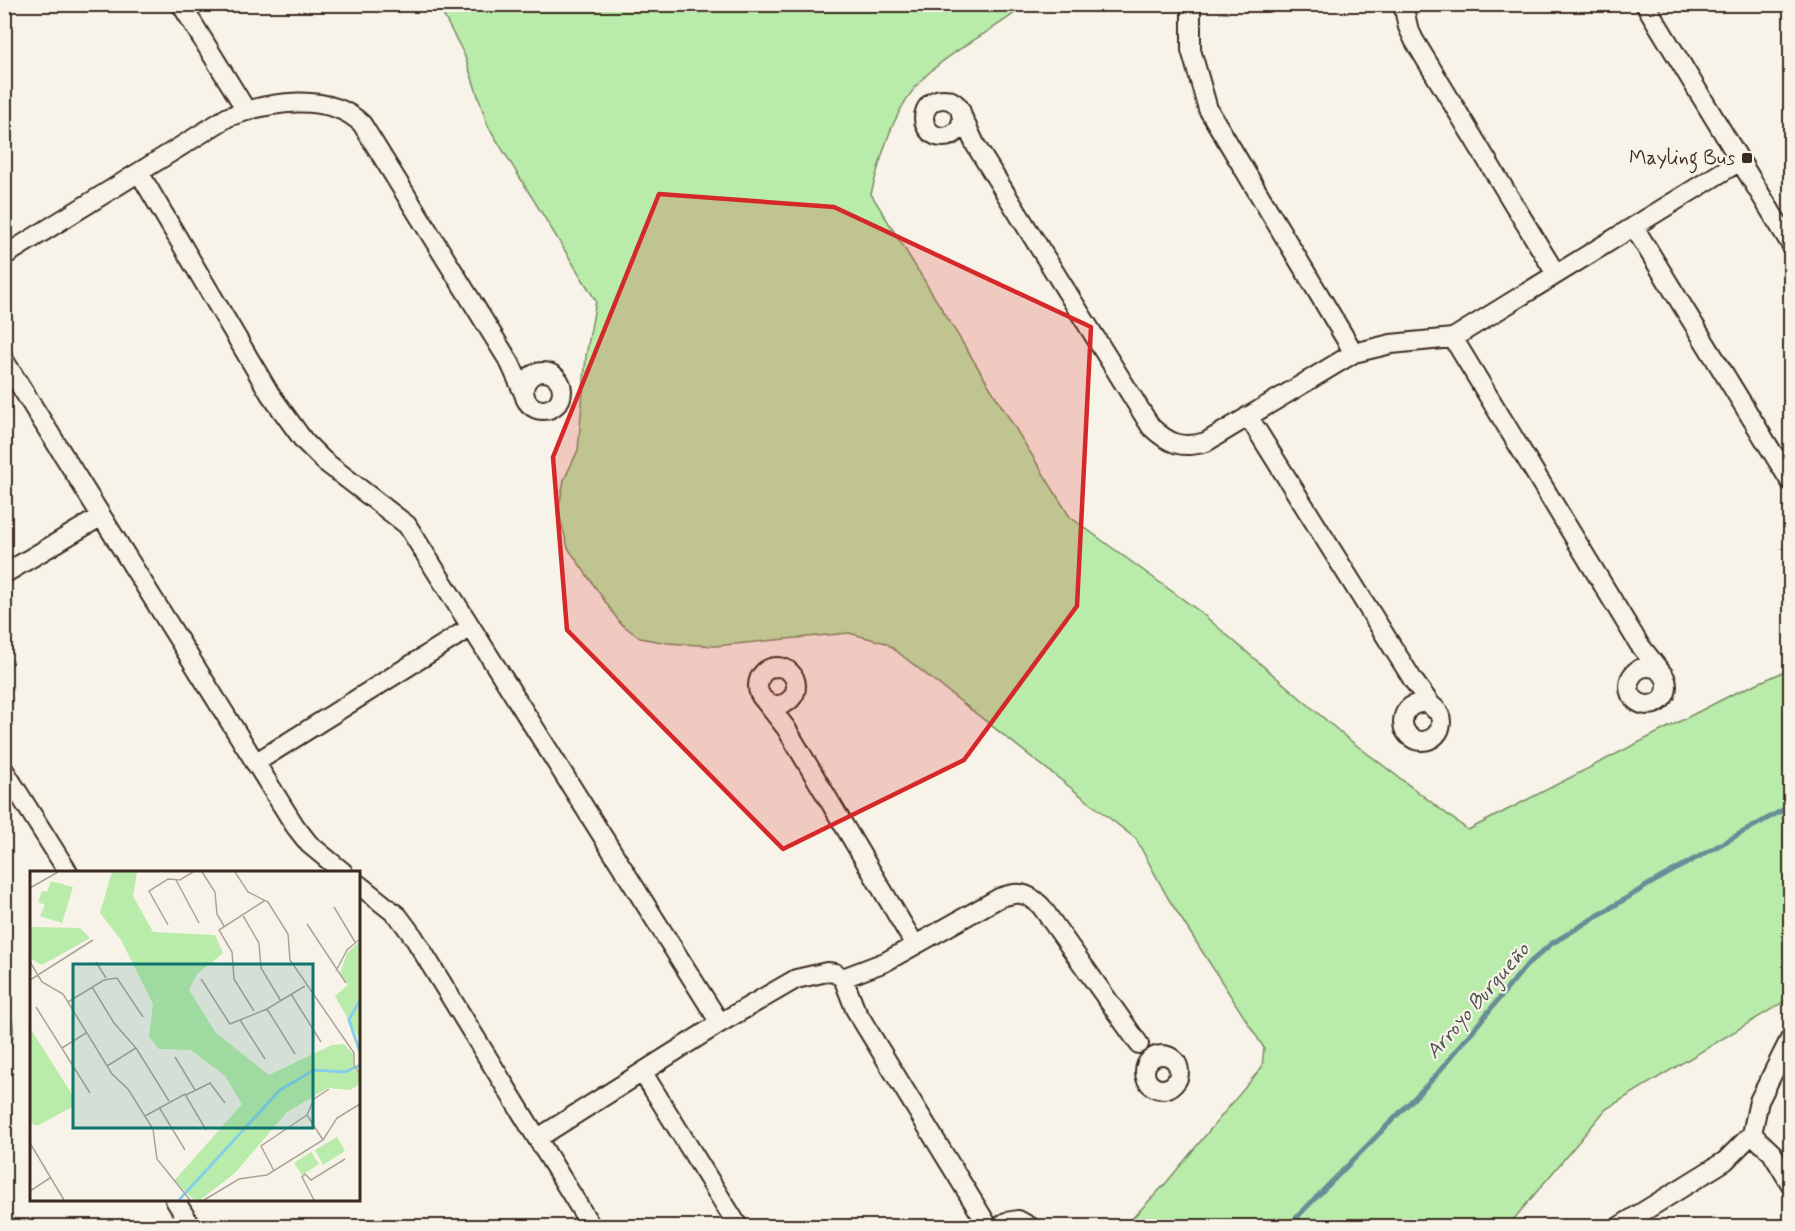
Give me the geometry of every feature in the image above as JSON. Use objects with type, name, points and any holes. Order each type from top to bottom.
[{"type":"street","points":[[181,4],[246,110]]},
{"type":"street","points":[[1191,4],[1191,50],[1208,109],[1354,353]]},
{"type":"street","points":[[1403,4],[1408,27],[1414,40],[1556,274]]},
{"type":"street","points":[[1645,4],[1791,243]]},
{"type":"street","points":[[976,146],[968,140],[951,135],[939,137],[929,131],[924,114],[931,104],[943,100],[954,104],[961,114],[976,146],[1151,427],[1170,443],[1192,446],[1206,442],[1354,353],[1390,344],[1453,338],[1740,162]]},
{"type":"street","points":[[4,256],[140,174],[228,117],[246,110],[308,103],[328,105],[353,115],[362,124],[510,363],[531,406],[543,410],[554,406],[561,397],[557,379],[547,373],[525,373],[510,363]]},
{"type":"street","points":[[951,135],[960,126],[961,114]]},
{"type":"street","points":[[140,174],[270,394],[304,441],[324,461],[407,525],[720,1023]]},
{"type":"street","points":[[1634,227],[1791,481]]},
{"type":"street","points":[[1453,338],[1639,644],[1661,672],[1667,689],[1661,700],[1650,705],[1638,702],[1630,693],[1630,680],[1638,671],[1641,654],[1639,644]]},
{"type":"street","points":[[4,360],[295,826],[309,844],[341,871]]},
{"type":"street","points":[[525,396],[526,383],[535,374]]},
{"type":"street","points":[[1248,416],[1413,680],[1440,719],[1438,731],[1430,740],[1417,741],[1407,734],[1403,723],[1411,707],[1415,690],[1413,680]]},
{"type":"street","points":[[4,574],[100,517]]},
{"type":"street","points":[[255,762],[471,627]]},
{"type":"street","points":[[786,728],[784,718],[788,701],[795,692],[794,679],[786,670],[775,667],[760,677],[758,689],[786,728],[915,945]]},
{"type":"street","points":[[1638,671],[1649,668],[1661,672]]},
{"type":"street","points":[[764,700],[776,705],[788,701]]},
{"type":"street","points":[[1411,707],[1423,704],[1434,709]]},
{"type":"street","points":[[4,770],[67,871]]},
{"type":"street","points":[[360,886],[398,916],[413,936],[591,1227]]},
{"type":"street","points":[[538,1138],[720,1023],[796,979],[827,972],[843,978],[863,973],[1013,892],[1023,893],[1041,906],[1139,1044],[1146,1079],[1154,1088],[1171,1087],[1178,1078],[1178,1066],[1172,1057],[1139,1044]]},
{"type":"street","points":[[843,978],[855,1009],[994,1222],[1018,1220],[1029,1227]]},
{"type":"street","points":[[1620,1227],[1725,1161],[1752,1134],[1759,1101],[1791,1039]]},
{"type":"street","points":[[1144,1068],[1150,1058],[1160,1054]]},
{"type":"street","points":[[643,1073],[738,1227]]},
{"type":"street","points":[[1752,1134],[1772,1153],[1791,1183]]},
{"type":"street","points":[[176,1201],[191,1227]]},
{"type":"highlighted area","points":[[659,194],[834,207],[1091,327],[1077,606],[964,760],[783,849],[567,630],[553,457]]},
{"type":"green space","points":[[438,5],[1025,5],[953,53],[919,83],[908,97],[892,127],[871,194],[1070,517],[1199,611],[1347,738],[1468,830],[1733,694],[1790,669],[1790,998],[1606,1109],[1508,1226],[1125,1226],[1166,1183],[1262,1067],[1264,1048],[1168,898],[1136,839],[886,643],[849,633],[715,646],[667,643],[640,638],[620,623],[568,548],[558,511],[564,480],[578,450],[586,356],[596,301],[488,126],[464,54]]},
{"type":"green space","points":[[4,1002],[11,1016],[13,1030],[13,1038],[5,1059]]},
{"type":"waterway","name":"Arroyo Burgueño","points":[[1288,1226],[1433,1079],[1526,966],[1551,944],[1653,882],[1790,806]]},
{"type":"place","name":"Mayling Bus","points":[[1747,158]]}]
